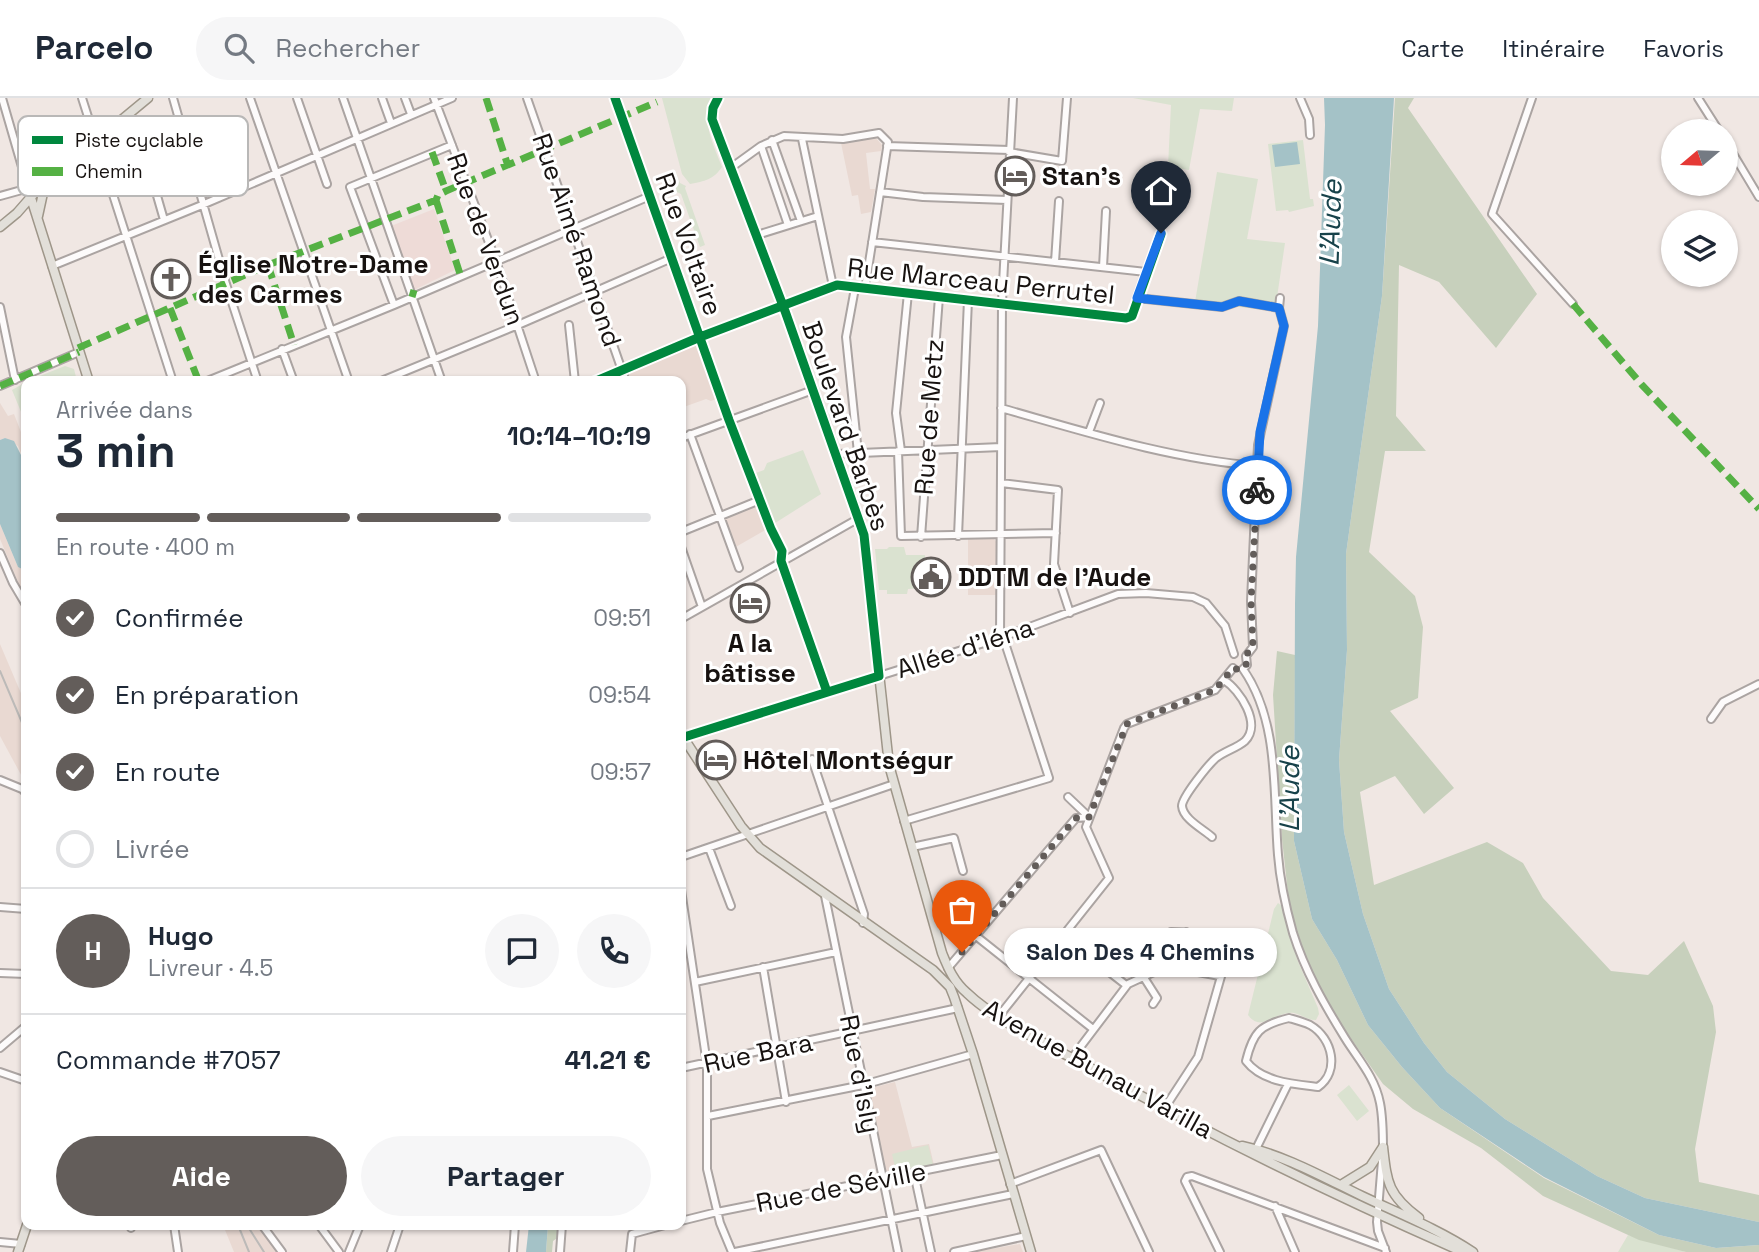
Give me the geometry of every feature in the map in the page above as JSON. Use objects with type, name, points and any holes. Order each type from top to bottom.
[{"type":"main road","points":[[127,116],[148,98]]},
{"type":"main road","name":"Boulevard Barbès","points":[[719,98],[712,108],[712,118],[783,305],[864,536],[887,754],[947,965],[962,992]]},
{"type":"main road","points":[[37,219],[42,196]]},
{"type":"main road","points":[[0,227],[31,198]]},
{"type":"main road","points":[[31,198],[87,376]]},
{"type":"main road","points":[[17,213],[37,219]]},
{"type":"main road","name":"Allée d'Iéna","points":[[686,734],[879,676]]},
{"type":"main road","name":"Avenue Bunau Varilla","points":[[686,744],[746,834],[760,848],[863,923],[999,1016],[1164,1109],[1233,1144],[1379,1208],[1432,1228],[1473,1252]]},
{"type":"main road","points":[[933,970],[947,965]]},
{"type":"main road","points":[[958,1008],[962,992]]},
{"type":"main road","name":"Avenue Bunau Varilla","points":[[962,992],[958,1008],[1031,1252]]},
{"type":"main road","points":[[1340,1185],[1370,1167],[1383,1146]]},
{"type":"main road","points":[[1383,1146],[1387,1181],[1394,1194],[1404,1206],[1432,1228]]},
{"type":"main road","name":"Avenue Bunau Varilla","points":[[1254,1152],[1305,1168],[1462,1252]]},
{"type":"main road","points":[[20,1248],[25,1230]]},
{"type":"street","points":[[2,98],[18,150]]},
{"type":"street","points":[[82,98],[88,116]]},
{"type":"street","points":[[250,98],[347,376]]},
{"type":"street","points":[[297,98],[327,184]]},
{"type":"street","points":[[343,98],[440,376]]},
{"type":"street","points":[[382,98],[391,123]]},
{"type":"street","points":[[405,98],[411,114]]},
{"type":"street","points":[[248,184],[391,123],[435,101],[452,98]]},
{"type":"street","name":"Rue Aimé Ramond","points":[[527,98],[624,376]]},
{"type":"street","name":"Rue Voltaire","points":[[615,98],[729,420],[782,551],[781,561],[827,692]]},
{"type":"street","points":[[904,821],[1049,778],[1001,637],[1002,302],[1013,98]]},
{"type":"street","points":[[732,167],[761,146],[784,136],[843,139],[879,133],[888,144],[1009,151],[1062,161],[1067,98]]},
{"type":"street","points":[[1300,98],[1309,119],[1310,135]]},
{"type":"street","points":[[1532,98],[1492,214],[1573,304]]},
{"type":"street","points":[[1698,98],[1711,119]]},
{"type":"street","name":"Rue de Verdun","points":[[435,101],[496,261],[534,376]]},
{"type":"street","points":[[802,139],[833,286]]},
{"type":"street","points":[[772,140],[800,221]]},
{"type":"street","points":[[865,288],[888,144]]},
{"type":"street","points":[[394,305],[350,187],[452,145]]},
{"type":"street","points":[[761,146],[788,225]]},
{"type":"street","points":[[1738,162],[1759,197]]},
{"type":"street","points":[[0,196],[18,191]]},
{"type":"street","points":[[880,192],[1007,200]]},
{"type":"street","points":[[114,196],[171,376]]},
{"type":"street","points":[[157,196],[164,220]]},
{"type":"street","points":[[200,196],[256,376]]},
{"type":"street","points":[[52,266],[222,196]]},
{"type":"street","points":[[219,376],[650,196]]},
{"type":"street","points":[[1055,262],[1059,201]]},
{"type":"street","points":[[1103,267],[1106,211]]},
{"type":"street","points":[[757,235],[818,216]]},
{"type":"street","name":"Rue Marceau Perrutel","points":[[607,376],[833,286],[1002,302],[1126,318],[1132,316],[1161,233]]},
{"type":"street","points":[[872,242],[1146,272]]},
{"type":"street","points":[[393,376],[672,258]]},
{"type":"street","points":[[855,288],[846,337],[859,453]]},
{"type":"street","points":[[908,293],[896,413],[901,536],[1056,533]]},
{"type":"street","name":"Rue de Metz","points":[[921,537],[939,297]]},
{"type":"street","points":[[1137,298],[1222,307],[1239,301],[1279,308]]},
{"type":"street","points":[[1245,656],[1253,647],[1251,601],[1260,432],[1284,326],[1279,308],[1280,298]]},
{"type":"street","points":[[958,536],[968,300]]},
{"type":"street","points":[[0,307],[15,380]]},
{"type":"street","points":[[569,325],[574,376]]},
{"type":"street","points":[[282,349],[292,376]]},
{"type":"street","points":[[24,376],[79,352]]},
{"type":"street","points":[[0,386],[21,377]]},
{"type":"street","points":[[686,436],[813,390]]},
{"type":"street","points":[[1089,432],[1100,403]]},
{"type":"street","points":[[1001,408],[1150,449],[1193,458],[1258,466]]},
{"type":"street","points":[[690,434],[718,517],[739,568]]},
{"type":"street","points":[[837,454],[1001,447]]},
{"type":"street","points":[[1001,483],[1058,490],[1055,570],[1070,613]]},
{"type":"street","points":[[686,530],[760,500]]},
{"type":"street","points":[[686,616],[854,521],[860,522]]},
{"type":"street","points":[[0,552],[21,597]]},
{"type":"street","points":[[686,561],[702,607]]},
{"type":"street","name":"Allée d'Iéna","points":[[879,676],[1001,637],[1118,594],[1146,593],[1194,597],[1206,603],[1225,626],[1234,654]]},
{"type":"street","points":[[1234,654],[1245,656],[1247,662],[1243,669],[1233,668],[1230,662],[1234,654]]},
{"type":"street","points":[[999,1016],[1109,878],[1086,827],[1127,724],[1215,690],[1233,668]]},
{"type":"street","points":[[1243,669],[1256,690],[1264,715],[1272,757],[1278,858],[1294,935],[1318,995],[1372,1081],[1380,1102],[1383,1146],[1378,1231],[1386,1250]]},
{"type":"street","points":[[1212,837],[1185,815],[1182,806],[1185,796],[1216,758],[1245,741],[1251,730],[1246,704],[1231,684],[1224,680]]},
{"type":"street","points":[[1711,719],[1723,702],[1759,684]]},
{"type":"street","points":[[812,760],[864,914],[863,923]]},
{"type":"street","points":[[0,780],[21,789]]},
{"type":"street","points":[[686,855],[894,784]]},
{"type":"street","points":[[1068,797],[1089,817]]},
{"type":"street","points":[[947,965],[976,936],[1076,818],[1089,817]]},
{"type":"street","points":[[912,847],[954,838],[963,871]]},
{"type":"street","points":[[709,848],[731,906]]},
{"type":"street","name":"Rue d'Isly","points":[[825,895],[898,1252]]},
{"type":"street","points":[[0,907],[21,909]]},
{"type":"street","points":[[686,923],[707,1064],[707,1169],[717,1212],[733,1252],[1013,1194]]},
{"type":"street","points":[[1164,1109],[1198,1057],[1232,938],[1171,932]]},
{"type":"street","points":[[1186,932],[1186,970]]},
{"type":"street","points":[[976,936],[1093,1029]]},
{"type":"street","points":[[1063,936],[1126,985]]},
{"type":"street","points":[[1108,970],[1130,939]]},
{"type":"street","points":[[695,982],[836,952]]},
{"type":"street","points":[[763,967],[786,1102]]},
{"type":"street","points":[[1072,1058],[1126,985],[1143,976],[1186,970],[1220,976]]},
{"type":"street","points":[[0,972],[21,974]]},
{"type":"street","points":[[1143,976],[1155,992],[1157,999],[1153,1004]]},
{"type":"street","name":"Rue Bara","points":[[686,1068],[958,1008]]},
{"type":"street","points":[[1289,1018],[1309,1024],[1319,1031],[1329,1049],[1333,1066],[1328,1079],[1318,1087],[1288,1084],[1254,1072],[1246,1061],[1257,1031],[1272,1022],[1289,1018]]},
{"type":"street","points":[[0,1048],[21,1030]]},
{"type":"street","points":[[708,1116],[863,1085],[973,1054]]},
{"type":"street","points":[[0,1072],[21,1079]]},
{"type":"street","points":[[1254,1152],[1288,1084]]},
{"type":"street","points":[[1010,1184],[1101,1150],[1149,1252]]},
{"type":"street","name":"Rue de Séville","points":[[686,1220],[1002,1155]]},
{"type":"street","points":[[914,1173],[931,1252]]},
{"type":"street","points":[[1220,1252],[1185,1181],[1187,1177],[1192,1176],[1275,1206],[1386,1250]]},
{"type":"street","points":[[1275,1206],[1295,1252]]},
{"type":"street","points":[[175,1230],[178,1252]]},
{"type":"street","points":[[266,1230],[282,1252]]},
{"type":"street","points":[[323,1230],[339,1252]]},
{"type":"street","points":[[349,1252],[358,1230]]},
{"type":"street","points":[[391,1252],[398,1230]]},
{"type":"street","points":[[513,1252],[515,1230]]},
{"type":"street","points":[[560,1252],[562,1230]]},
{"type":"street","points":[[630,1252],[632,1234],[647,1230]]},
{"type":"street","points":[[954,1252],[1026,1236]]},
{"type":"street","points":[[0,1241],[20,1248]]},
{"type":"shaded area","points":[[875,137],[882,145],[881,151],[866,153],[870,189],[875,189],[871,212],[861,214],[858,195],[852,196],[841,143]]},
{"type":"shaded area","points":[[434,209],[455,270],[414,290],[391,226]]},
{"type":"shaded area","points":[[699,340],[719,398],[711,401],[706,399],[686,406],[686,376],[629,376],[627,370]]},
{"type":"shaded area","points":[[0,403],[8,416],[14,414],[21,432],[21,453],[18,446],[5,438],[0,440]]},
{"type":"shaded area","points":[[758,506],[767,529],[734,548],[722,519]]},
{"type":"shaded area","points":[[0,524],[21,568],[21,589],[0,539]]},
{"type":"shaded area","points":[[968,537],[992,537],[998,543],[998,595],[968,595]]},
{"type":"shaded area","points":[[0,644],[21,693],[21,775],[0,736]]},
{"type":"shaded area","points":[[895,1082],[912,1147],[929,1144],[934,1165],[885,1175],[867,1089]]},
{"type":"shaded area","points":[[225,1230],[264,1230],[280,1252],[234,1252]]},
{"type":"shaded area","points":[[1020,1244],[1023,1252],[973,1252]]},
{"type":"green space","points":[[662,98],[714,98],[708,124],[722,167],[712,177],[690,184],[682,174]]},
{"type":"green space","points":[[1133,98],[1234,98],[1232,111],[1200,109],[1189,170],[1168,167],[1171,105]]},
{"type":"green space","points":[[1395,98],[1414,98],[1408,108],[1537,294],[1496,348],[1439,282],[1399,265],[1396,416],[1426,451],[1385,451],[1369,552],[1415,596],[1423,627],[1418,698],[1390,711],[1454,788],[1424,814],[1395,776],[1360,792],[1374,885],[1487,842],[1523,863],[1543,898],[1611,971],[1648,975],[1684,941],[1713,1006],[1716,1032],[1695,1149],[1699,1182],[1759,1195],[1759,1222],[1645,1198],[1597,1176],[1505,1119],[1447,1072],[1424,1043],[1389,989],[1363,914],[1344,832],[1339,760],[1347,650],[1346,554],[1382,296]]},
{"type":"green space","points":[[1303,140],[1310,199],[1313,199],[1314,206],[1289,212],[1276,211],[1268,144]]},
{"type":"green space","points":[[676,172],[680,183],[686,186],[705,245],[700,247],[681,194],[668,189],[664,176]]},
{"type":"green space","points":[[1217,172],[1258,179],[1247,239],[1285,243],[1275,311],[1195,302]]},
{"type":"green space","points":[[65,366],[74,369],[76,376],[40,376]]},
{"type":"green space","points":[[21,385],[21,412],[12,390]]},
{"type":"green space","points":[[803,450],[821,494],[772,525],[753,474],[764,470],[767,463]]},
{"type":"green space","points":[[904,547],[906,555],[925,555],[923,588],[908,589],[907,594],[887,594],[887,590],[879,590],[875,549]]},
{"type":"green space","points":[[1277,651],[1295,655],[1294,841],[1312,919],[1337,960],[1368,1025],[1440,1108],[1544,1178],[1659,1235],[1716,1248],[1759,1245],[1759,1252],[1686,1252],[1639,1240],[1543,1196],[1481,1148],[1413,1109],[1383,1084],[1340,1023],[1313,976],[1290,912],[1282,839],[1273,695]]},
{"type":"green space","points":[[1278,903],[1283,907],[1297,959],[1318,1008],[1316,1020],[1287,1013],[1259,1022],[1248,1015],[1274,909]]},
{"type":"green space","points":[[1349,1085],[1369,1111],[1357,1121],[1337,1095]]},
{"type":"green space","points":[[928,1145],[933,1164],[896,1172],[892,1154]]},
{"type":"green space","points":[[548,1230],[560,1230],[560,1236],[553,1241],[552,1252],[546,1252]]},
{"type":"green space","points":[[1628,1235],[1686,1252],[1618,1252]]},
{"type":"water","name":"L'Aude","points":[[1324,98],[1394,98],[1382,296],[1346,554],[1347,650],[1339,760],[1344,832],[1363,914],[1389,989],[1424,1043],[1447,1072],[1505,1119],[1597,1176],[1645,1198],[1759,1222],[1759,1245],[1716,1248],[1659,1235],[1544,1177],[1440,1108],[1368,1025],[1337,960],[1312,919],[1294,841],[1295,604],[1296,557],[1318,326]]},
{"type":"water","points":[[1297,142],[1300,164],[1275,167],[1272,145]]},
{"type":"water","points":[[5,438],[14,441],[21,455],[21,568],[0,524],[0,440]]},
{"type":"water","points":[[528,1230],[548,1230],[546,1252],[526,1252]]},
{"type":"railway","points":[[0,671],[21,720]]},
{"type":"railway","points":[[240,1230],[249,1252]]},
{"type":"railway","points":[[250,1230],[264,1252]]},
{"type":"marked path","points":[[486,98],[508,166]]},
{"type":"marked path","points":[[78,348],[268,265],[436,200],[438,195],[446,191],[657,102]]},
{"type":"marked path","points":[[432,152],[446,191]]},
{"type":"marked path","points":[[436,200],[461,277]]},
{"type":"marked path","points":[[268,265],[294,345]]},
{"type":"marked path","points":[[412,297],[414,290]]},
{"type":"marked path","points":[[1573,304],[1642,385],[1759,509]]},
{"type":"marked path","points":[[170,308],[197,376]]},
{"type":"marked path","points":[[23,376],[79,352]]},
{"type":"marked path","points":[[0,386],[21,377]]},
{"type":"cycle path","points":[[615,98],[729,420],[782,551],[781,561],[827,692]]},
{"type":"cycle path","points":[[686,736],[879,676],[864,535],[785,311],[712,119],[718,98]]},
{"type":"cycle path","points":[[608,376],[700,337],[837,285],[1126,318],[1132,316],[1161,234]]},
{"type":"way so far","points":[[962,952],[1076,818],[1089,817],[1127,724],[1215,690],[1233,668],[1240,670],[1245,667],[1245,656],[1253,647],[1251,601],[1257,490]]},
{"type":"place","name":"Stan’s","points":[[1015,176]]},
{"type":"place","name":"Église Notre-Dame des Carmes","points":[[171,279]]},
{"type":"place","name":"DDTM de l'Aude","points":[[931,577]]},
{"type":"place","name":"A la bâtisse","points":[[750,603]]},
{"type":"place","name":"Hôtel Montségur","points":[[716,760]]},
{"type":"place","name":"Salon Des 4 Chemins","points":[[962,952]]},
{"type":"route","points":[[1161,233],[1137,298],[1222,307],[1239,301],[1279,308],[1283,315],[1284,326],[1258,445],[1257,490]]}]
